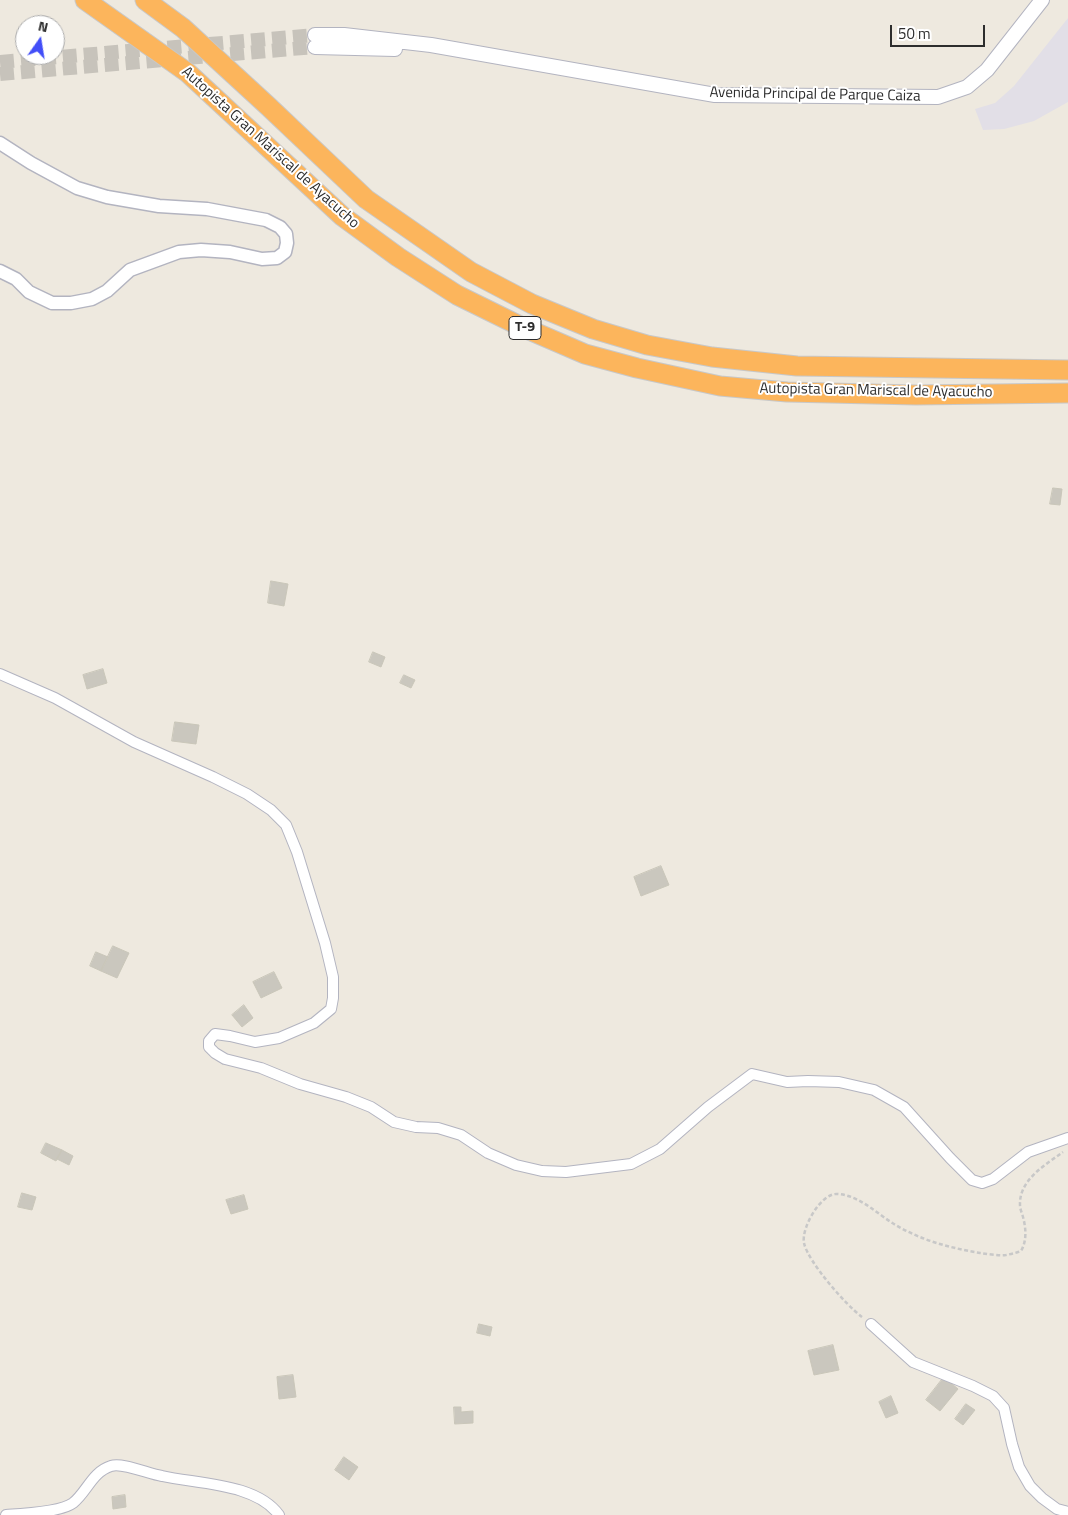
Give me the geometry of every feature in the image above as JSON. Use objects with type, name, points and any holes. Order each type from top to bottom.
[{"type":"highway","name":"Autopista Gran Mariscal de Ayacucho","points":[[85,0],[188,73],[342,216],[398,257],[457,295],[520,326],[585,354],[637,368],[720,386],[787,392],[916,395],[1068,393]]},
{"type":"highway","name":"Autopista Gran Mariscal de Ayacucho","points":[[144,0],[183,28],[366,200],[471,272],[532,304],[593,329],[647,344],[712,357],[797,366],[1068,370]]},
{"type":"main road","name":"Avenida Principal de Parque Caiza","points":[[315,41],[390,49],[431,46],[714,95],[938,97],[967,87],[987,70],[1042,0]]},
{"type":"street","points":[[0,143],[31,163],[77,188],[107,197],[159,206],[207,209],[266,220],[280,227],[286,234],[288,243],[285,252],[277,258],[262,259],[230,252],[201,250],[179,252],[130,270],[108,291],[92,299],[71,303],[52,303],[29,292],[16,279],[0,271]]},
{"type":"street","points":[[0,674],[55,698],[134,742],[247,794],[271,810],[286,825],[297,852],[331,968],[333,977],[331,1009],[314,1024],[279,1038],[255,1042],[215,1034],[208,1047],[224,1059],[261,1068],[300,1084],[346,1097],[371,1107],[394,1122],[416,1127],[438,1128],[461,1135],[488,1153],[516,1165],[542,1171],[566,1172],[630,1164],[660,1149],[708,1107],[752,1074],[787,1082],[840,1082],[874,1090],[904,1107],[972,1180],[982,1183],[992,1179],[1028,1152],[1068,1138]]},
{"type":"street","points":[[871,1324],[913,1362],[993,1396],[1004,1408],[1019,1467],[1030,1486],[1057,1509],[1068,1512]]},
{"type":"street","points":[[6,1515],[60,1508],[72,1504],[98,1473],[113,1465],[164,1477],[236,1489],[250,1494],[271,1506],[279,1515]]},
{"type":"path","points":[[871,1324],[837,1294],[804,1244],[803,1234],[806,1224],[818,1206],[829,1196],[836,1193],[857,1198],[895,1225],[922,1238],[954,1248],[1005,1255],[1021,1252],[1024,1246],[1025,1223],[1020,1205],[1023,1190],[1028,1181],[1039,1170],[1068,1149]]},
{"type":"shaded area","points":[[1068,18],[1068,102],[1034,121],[1004,129],[983,130],[975,109],[995,103],[1014,86]]},
{"type":"building","points":[[1053,488],[1062,489],[1060,505],[1050,504]]},
{"type":"building","points":[[271,581],[288,584],[284,606],[268,603]]},
{"type":"building","points":[[373,652],[385,657],[381,667],[369,662]]},
{"type":"building","points":[[103,669],[107,683],[87,689],[83,675]]},
{"type":"building","points":[[404,675],[415,680],[411,688],[400,683]]},
{"type":"building","points":[[175,722],[199,725],[196,744],[172,741]]},
{"type":"building","points":[[661,866],[669,885],[641,896],[634,877]]},
{"type":"building","points":[[113,946],[129,953],[117,978],[101,971]]},
{"type":"building","points":[[96,952],[108,957],[101,971],[90,966]]},
{"type":"building","points":[[274,972],[282,988],[261,998],[253,982]]},
{"type":"building","points":[[244,1005],[253,1018],[242,1027],[232,1015]]},
{"type":"building","points":[[46,1143],[62,1150],[56,1161],[41,1153]]},
{"type":"building","points":[[62,1150],[73,1156],[69,1165],[57,1159]]},
{"type":"building","points":[[22,1193],[36,1197],[32,1210],[18,1207]]},
{"type":"building","points":[[244,1195],[248,1209],[231,1214],[226,1200]]},
{"type":"building","points":[[479,1324],[492,1327],[490,1336],[477,1333]]},
{"type":"building","points":[[833,1345],[839,1370],[814,1375],[808,1351]]},
{"type":"building","points":[[293,1375],[296,1397],[279,1399],[277,1377]]},
{"type":"building","points":[[944,1377],[958,1389],[940,1411],[926,1400]]},
{"type":"building","points":[[891,1396],[898,1413],[886,1418],[879,1402]]},
{"type":"building","points":[[966,1404],[975,1410],[963,1425],[955,1419]]},
{"type":"building","points":[[454,1407],[461,1407],[461,1412],[473,1411],[473,1423],[455,1424]]},
{"type":"building","points":[[344,1457],[358,1467],[349,1480],[335,1470]]},
{"type":"building","points":[[125,1495],[126,1507],[113,1509],[112,1497]]},
{"type":"tunnel","points":[[0,62],[315,35]]},
{"type":"tunnel","points":[[0,74],[315,47]]}]
